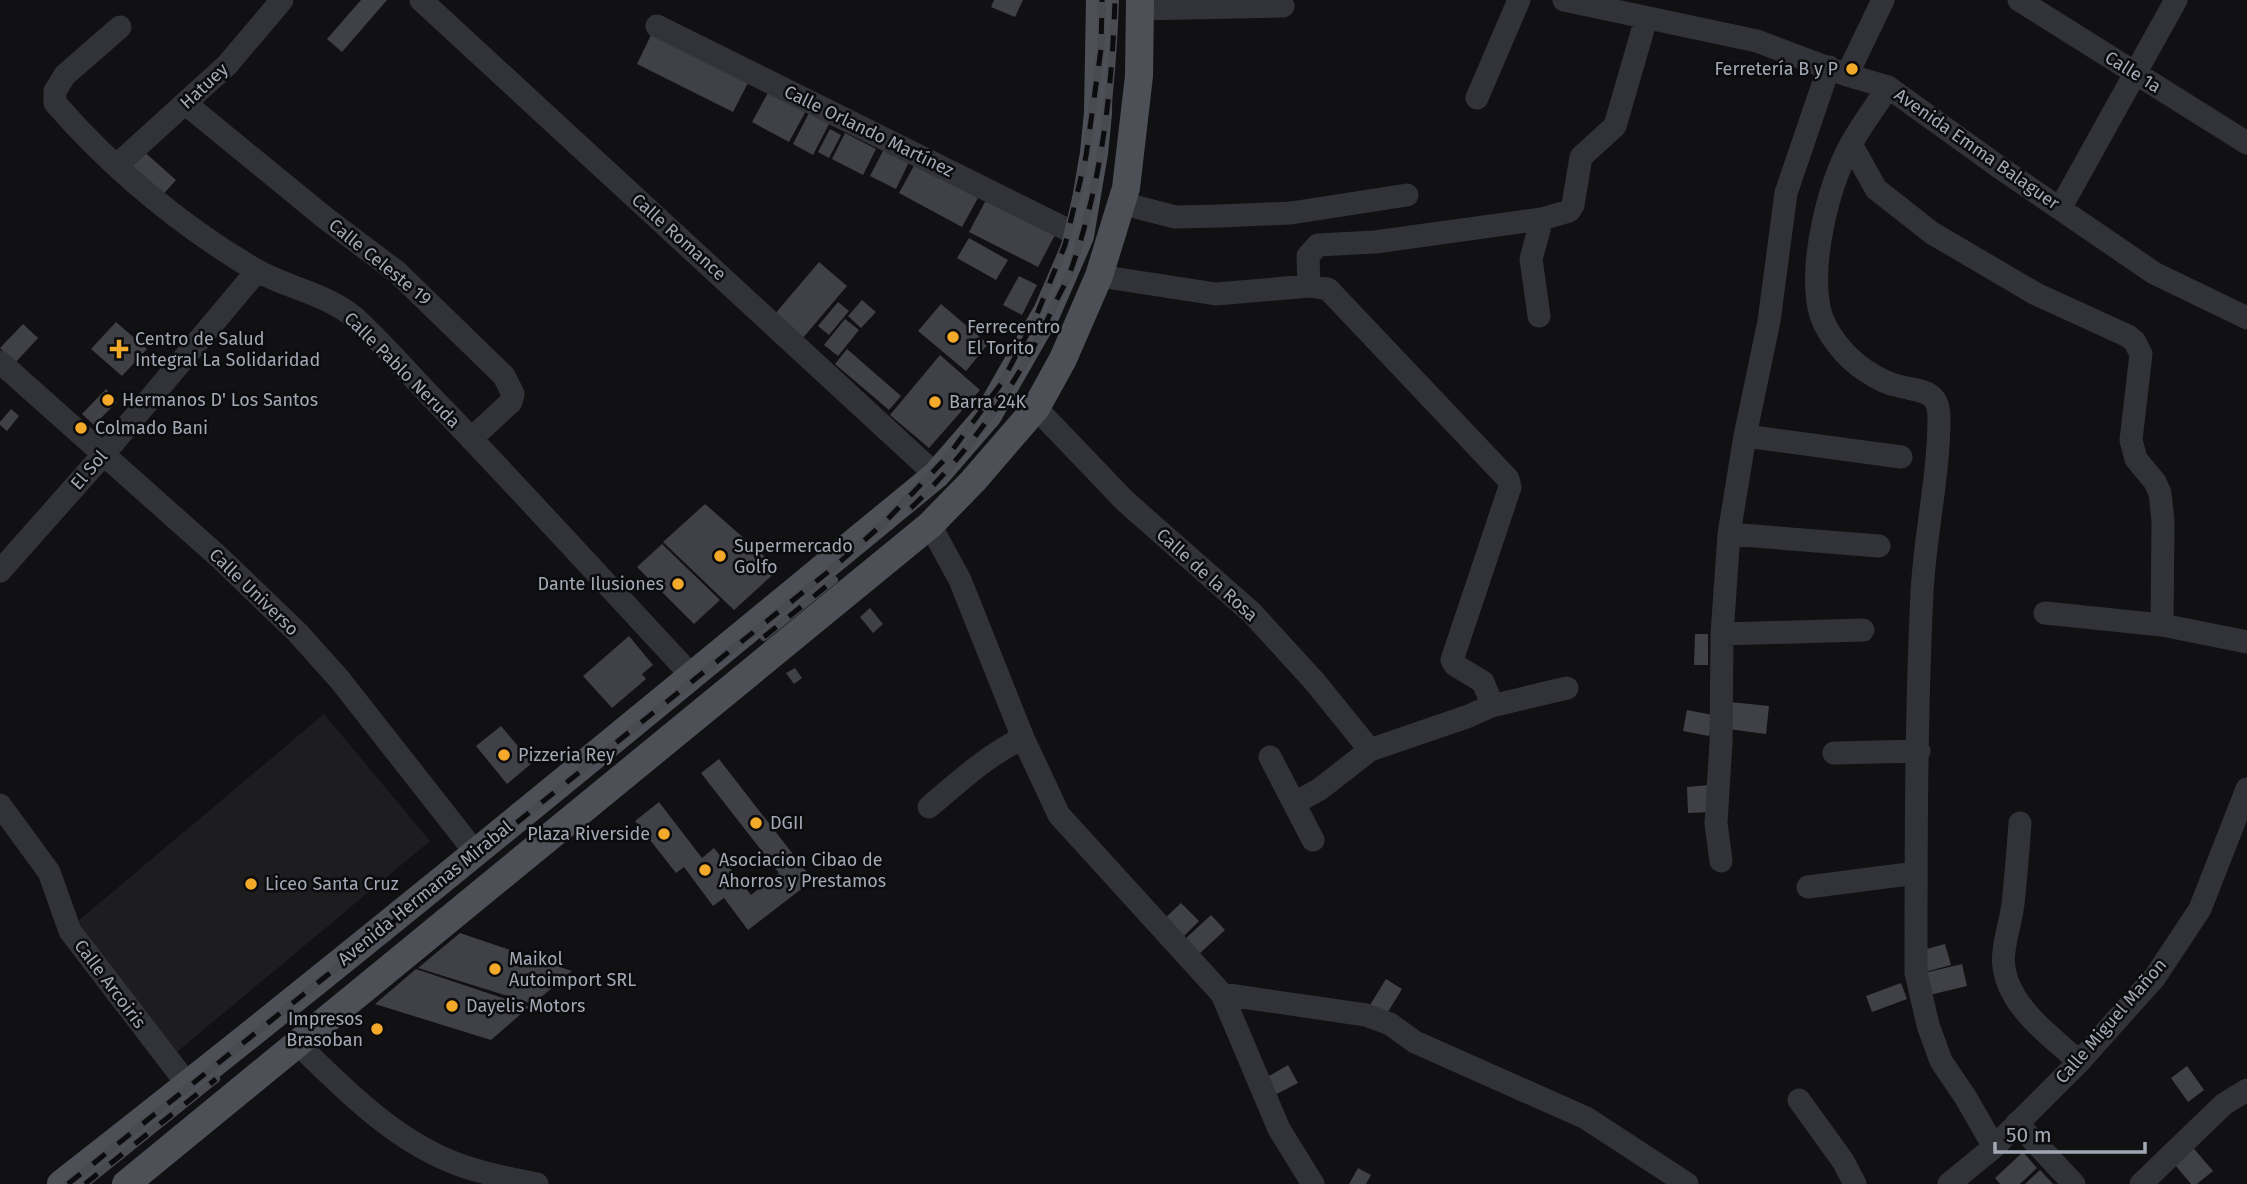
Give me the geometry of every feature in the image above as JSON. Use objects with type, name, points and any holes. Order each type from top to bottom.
[{"type":"main road","name":"Avenida Hermanas Mirabal","points":[[61,1184],[188,1085],[936,475],[988,415],[1047,312],[1080,236],[1097,126],[1100,0]]},
{"type":"main road","name":"Avenida Hermanas Mirabal","points":[[126,1184],[930,526],[1036,408],[1063,359],[1099,276],[1126,188],[1139,76],[1140,4]]},
{"type":"street","name":"Hatuey","points":[[117,165],[227,65],[282,0]]},
{"type":"street","name":"Calle Romance","points":[[421,0],[936,475]]},
{"type":"street","points":[[1477,98],[1518,0]]},
{"type":"street","name":"Avenida Emma Balaguer","points":[[1564,0],[1757,41],[1888,87],[2154,273],[2247,318]]},
{"type":"street","points":[[1721,861],[1716,823],[1721,743],[1722,634],[1729,534],[1745,436],[1769,321],[1786,193],[1838,71],[1883,0]]},
{"type":"street","name":"Calle 1a","points":[[2019,0],[2247,143]]},
{"type":"street","points":[[2061,207],[2175,0]]},
{"type":"street","points":[[1140,4],[1283,6]]},
{"type":"street","points":[[1309,286],[1308,256],[1318,245],[1375,242],[1542,219],[1569,211],[1573,205],[1581,157],[1615,125],[1646,19]]},
{"type":"street","name":"Calle Orlando Martínez","points":[[657,26],[1080,236]]},
{"type":"street","name":"Calle Pablo Neruda","points":[[120,27],[65,75],[55,91],[55,103],[78,130],[138,185],[203,235],[257,271],[353,316],[692,676]]},
{"type":"street","points":[[1888,87],[1851,144],[1833,182],[1822,228],[1816,284],[1819,310],[1830,334],[1843,351],[1864,370],[1896,386],[1926,392],[1934,398],[1938,406],[1936,457],[1922,589],[1916,973],[1928,1025],[1941,1061],[1994,1147]]},
{"type":"street","name":"Calle Celeste 19","points":[[186,104],[397,272],[504,376],[513,394],[511,402],[471,439]]},
{"type":"street","points":[[1851,144],[1876,188],[1897,208],[1932,233],[2036,294],[2128,336],[2140,348],[2131,440],[2136,460],[2155,482],[2160,493],[2163,521],[2162,625]]},
{"type":"street","points":[[1121,203],[1175,217],[1220,216],[1292,213],[1407,195]]},
{"type":"street","points":[[1539,316],[1531,258],[1542,219]]},
{"type":"street","name":"El Sol","points":[[0,571],[103,455],[257,271]]},
{"type":"street","points":[[1099,276],[1216,294],[1309,286],[1328,289],[1510,480],[1452,660],[1455,665],[1485,684],[1492,704],[1490,706]]},
{"type":"street","name":"Calle Universo","points":[[0,362],[220,558],[297,632],[340,680],[475,852]]},
{"type":"street","name":"Calle de la Rosa","points":[[1036,408],[1125,501],[1252,613],[1315,682],[1370,750]]},
{"type":"street","points":[[1745,436],[1901,457]]},
{"type":"street","points":[[930,526],[960,580],[1023,738],[1059,815],[1222,994],[1279,1129],[1313,1184]]},
{"type":"street","points":[[1729,534],[1879,546]]},
{"type":"street","points":[[2045,613],[2162,625],[2247,642]]},
{"type":"street","points":[[1722,634],[1863,630]]},
{"type":"street","points":[[1295,803],[1320,789],[1370,750],[1469,716],[1490,706],[1567,688]]},
{"type":"street","points":[[929,807],[984,761],[1023,738]]},
{"type":"street","points":[[1834,753],[1919,751]]},
{"type":"street","points":[[1270,757],[1313,840]]},
{"type":"street","name":"Calle Miguel Mañon","points":[[1949,1184],[1994,1147],[2080,1062],[2155,977],[2200,909],[2247,789]]},
{"type":"street","name":"Calle Arcoiris","points":[[0,805],[49,872],[68,929],[188,1085]]},
{"type":"street","points":[[2020,823],[2013,905],[2002,950],[2005,973],[2015,997],[2029,1014],[2080,1062]]},
{"type":"street","points":[[1808,887],[1916,873]]},
{"type":"street","points":[[1222,994],[1366,1014],[1390,1024],[1415,1042],[1586,1118],[1687,1184]]},
{"type":"street","points":[[298,1044],[359,1104],[426,1149],[455,1164],[509,1181],[537,1184]]},
{"type":"street","points":[[2141,1184],[2224,1104],[2247,1090]]},
{"type":"street","points":[[1799,1100],[1843,1161],[1855,1184]]},
{"type":"street","points":[[2017,1123],[2074,1184]]},
{"type":"shaded area","name":"Liceo Santa Cruz","points":[[324,714],[430,841],[172,1056],[71,927]]},
{"type":"building","points":[[361,0],[387,0],[342,52],[327,39]]},
{"type":"building","points":[[994,0],[1023,0],[1015,17],[991,7]]},
{"type":"building","points":[[653,31],[750,79],[733,112],[637,64]]},
{"type":"building","points":[[770,89],[807,109],[789,142],[752,122]]},
{"type":"building","points":[[810,111],[830,122],[813,155],[793,144]]},
{"type":"building","points":[[830,129],[841,135],[829,158],[818,152]]},
{"type":"building","points":[[845,133],[876,149],[863,175],[832,159]]},
{"type":"building","points":[[141,149],[176,180],[160,198],[125,167]]},
{"type":"building","points":[[884,149],[909,162],[896,189],[870,176]]},
{"type":"building","points":[[915,164],[978,198],[962,227],[899,193]]},
{"type":"building","points":[[986,200],[1055,235],[1038,267],[969,232]]},
{"type":"building","points":[[969,238],[1008,260],[996,280],[957,258]]},
{"type":"building","points":[[819,262],[847,286],[802,339],[774,315]]},
{"type":"building","points":[[1019,276],[1037,285],[1022,315],[1003,305]]},
{"type":"building","points":[[862,300],[876,312],[861,328],[848,316]]},
{"type":"building","points":[[838,302],[849,311],[829,335],[818,326]]},
{"type":"building","name":"Ferrecentro El Torito","points":[[941,304],[988,344],[966,371],[918,331]]},
{"type":"building","points":[[845,319],[859,330],[838,356],[824,345]]},
{"type":"building","name":"Centro de Salud Integral La Solidaridad","points":[[116,322],[147,349],[122,376],[91,349]]},
{"type":"building","points":[[23,324],[38,338],[15,363],[0,348]]},
{"type":"building","points":[[847,349],[901,396],[889,410],[835,364]]},
{"type":"building","name":"Barra 24K","points":[[940,355],[980,390],[929,448],[890,415]]},
{"type":"building","points":[[106,389],[117,402],[94,425],[82,414]]},
{"type":"building","points":[[11,409],[19,416],[7,431],[0,422]]},
{"type":"building","name":"Supermercado Golfo","points":[[705,504],[779,569],[734,610],[663,542]]},
{"type":"building","name":"Dante Ilusiones","points":[[662,544],[720,600],[694,624],[637,567]]},
{"type":"building","points":[[870,608],[883,624],[873,633],[860,617]]},
{"type":"building","points":[[1695,634],[1708,634],[1708,665],[1694,665]]},
{"type":"building","points":[[629,636],[653,665],[642,674],[646,679],[612,708],[583,676]]},
{"type":"building","points":[[795,668],[802,678],[794,684],[786,673]]},
{"type":"building","points":[[1730,702],[1769,706],[1766,734],[1728,729]]},
{"type":"building","points":[[1687,710],[1713,715],[1709,736],[1683,731]]},
{"type":"building","name":"Pizzeria Rey","points":[[501,726],[532,763],[507,784],[476,746]]},
{"type":"building","name":"Plaza Riverside","points":[[719,759],[813,880],[748,930],[724,898],[713,906],[684,867],[676,873],[635,821],[659,802],[702,858],[714,848],[751,895],[779,873],[701,773]]},
{"type":"building","points":[[1709,785],[1711,812],[1688,813],[1687,787]]},
{"type":"building","points":[[1181,903],[1199,921],[1180,940],[1162,921]]},
{"type":"building","points":[[1211,915],[1225,930],[1198,955],[1184,940]]},
{"type":"building","name":"Maikol Autoimport SRL","points":[[460,933],[572,971],[533,1004],[418,968]]},
{"type":"building","points":[[1945,944],[1951,965],[1925,972],[1919,951]]},
{"type":"building","points":[[1962,964],[1967,986],[1925,996],[1920,974]]},
{"type":"building","name":"Dayelis Motors","points":[[416,969],[529,1007],[491,1040],[375,1004]]},
{"type":"building","points":[[1386,979],[1402,989],[1386,1015],[1370,1005]]},
{"type":"building","points":[[1901,983],[1907,999],[1872,1012],[1866,996]]},
{"type":"building","points":[[1288,1065],[1298,1083],[1271,1097],[1262,1080]]},
{"type":"building","points":[[2187,1066],[2204,1090],[2188,1102],[2171,1078]]},
{"type":"building","points":[[2189,1143],[2213,1171],[2197,1184],[2191,1184],[2170,1159]]},
{"type":"building","points":[[2023,1152],[2037,1168],[2020,1184],[2000,1184],[1995,1178]]},
{"type":"building","points":[[1358,1168],[1371,1175],[1366,1184],[1349,1184]]},
{"type":"building","points":[[2040,1170],[2053,1184],[2025,1184]]},
{"type":"railway","points":[[68,1184],[833,568],[885,522],[948,456],[1001,384],[1035,319],[1065,245],[1086,156],[1101,49],[1102,0]]},
{"type":"railway","points":[[911,508],[953,464],[1008,391],[1070,273],[1091,202],[1104,135],[1115,0]]},
{"type":"railway","points":[[764,637],[834,580]]},
{"type":"railway","points":[[85,1184],[216,1079]]},
{"type":"place","name":"Ferretería B y P","points":[[1852,69]]},
{"type":"place","name":"Ferrecentro El Torito","points":[[953,337]]},
{"type":"place","name":"Centro de Salud Integral La Solidaridad","points":[[119,349]]},
{"type":"place","name":"Hermanos D' Los Santos","points":[[108,400]]},
{"type":"place","name":"Barra 24K","points":[[935,402]]},
{"type":"place","name":"Colmado Bani","points":[[81,428]]},
{"type":"place","name":"Supermercado Golfo","points":[[720,556]]},
{"type":"place","name":"Dante Ilusiones","points":[[678,584]]},
{"type":"place","name":"Pizzeria Rey","points":[[504,755]]},
{"type":"place","name":"DGII","points":[[756,823]]},
{"type":"place","name":"Plaza Riverside","points":[[664,834]]},
{"type":"place","name":"Asociacion Cibao de Ahorros y Prestamos","points":[[705,870]]},
{"type":"place","name":"Liceo Santa Cruz","points":[[251,884]]},
{"type":"place","name":"Maikol Autoimport SRL","points":[[495,969]]},
{"type":"place","name":"Dayelis Motors","points":[[452,1006]]},
{"type":"place","name":"Impresos Brasoban","points":[[377,1029]]}]
